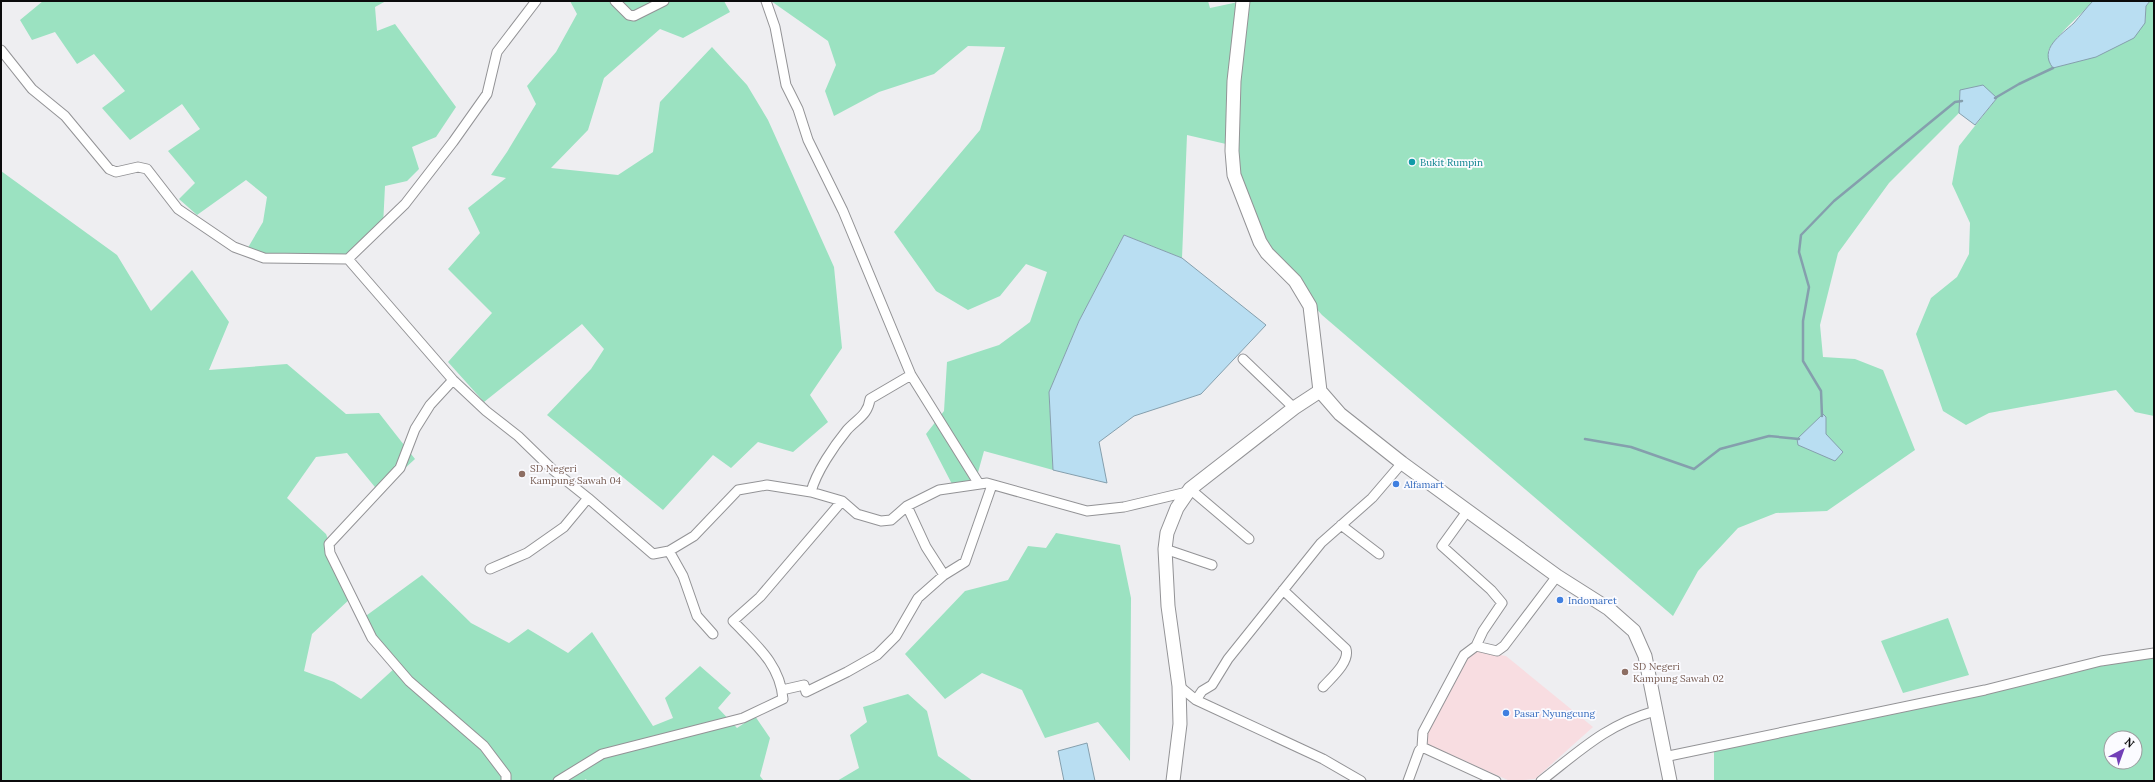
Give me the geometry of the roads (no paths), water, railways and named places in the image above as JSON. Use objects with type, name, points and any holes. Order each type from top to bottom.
[{"type":"main road","points":[[1243,1],[1234,81],[1232,150],[1234,175],[1260,242],[1267,253],[1295,281],[1310,306],[1320,392],[1340,414],[1402,463],[1557,576],[1609,609],[1634,630],[1645,656],[1670,781]]},
{"type":"main road","points":[[1172,781],[1180,724],[1179,686],[1168,606],[1165,548],[1167,533],[1177,508],[1189,491],[1294,408],[1320,392]]},
{"type":"street","points":[[1,50],[32,89],[65,116],[110,169],[116,172],[138,167],[147,169],[178,209],[234,247],[264,258],[348,259],[405,204],[487,94],[497,52],[536,1]]},
{"type":"street","points":[[615,1],[629,15],[634,16],[664,1]]},
{"type":"street","points":[[766,1],[775,27],[786,84],[798,109],[808,140],[843,211],[911,375],[979,484]]},
{"type":"street","points":[[348,259],[454,380],[486,411],[518,436],[553,470],[653,554],[669,551],[694,536],[738,490],[767,485],[810,492],[842,501],[856,514],[881,521],[891,520],[907,506],[939,490],[987,483],[1086,511],[1124,507],[1189,491],[1249,539]]},
{"type":"street","points":[[1243,359],[1294,408]]},
{"type":"street","points":[[810,492],[814,479],[847,431],[869,409],[870,399],[911,375]]},
{"type":"street","points":[[454,380],[430,405],[414,429],[400,468],[328,544],[330,553],[372,638],[409,682],[484,746],[506,775],[506,781]]},
{"type":"street","points":[[1196,700],[1202,691],[1212,685],[1228,659],[1321,543],[1372,498],[1402,463]]},
{"type":"street","points":[[782,690],[804,685],[806,692],[848,672],[877,655],[896,636],[918,598],[944,575],[965,562],[992,485]]},
{"type":"street","points":[[490,569],[527,553],[564,527],[588,498]]},
{"type":"street","points":[[558,781],[602,754],[743,718],[783,699],[782,690],[772,663],[733,621],[760,597],[842,501]]},
{"type":"street","points":[[907,506],[926,547],[944,575]]},
{"type":"street","points":[[1408,781],[1419,751],[1422,747],[1423,732],[1426,726],[1464,656],[1476,646],[1483,631],[1502,604],[1491,590],[1442,546],[1468,510]]},
{"type":"street","points":[[1341,525],[1379,554]]},
{"type":"street","points":[[1165,548],[1212,565]]},
{"type":"street","points":[[669,551],[683,576],[697,616],[713,634]]},
{"type":"street","points":[[1476,646],[1497,651],[1504,646],[1557,576]]},
{"type":"street","points":[[1283,590],[1346,649],[1348,654],[1346,660],[1323,687]]},
{"type":"street","points":[[1664,757],[1985,690],[2101,661],[2154,653]]},
{"type":"street","points":[[1179,686],[1196,700],[1323,759],[1361,781]]},
{"type":"street","points":[[1541,781],[1603,732],[1632,718],[1655,711]]},
{"type":"street","points":[[1422,747],[1496,781]]},
{"type":"water","points":[[2093,1],[2150,1],[2146,6],[2145,23],[2134,38],[2096,57],[2053,68],[2049,61],[2048,55],[2053,43],[2074,23]]},
{"type":"water","points":[[1983,85],[1997,98],[1975,125],[1959,113],[1960,90]]},
{"type":"water","points":[[1124,235],[1182,258],[1266,325],[1201,394],[1134,416],[1099,442],[1107,483],[1053,470],[1049,392],[1079,321]]},
{"type":"water","points":[[1823,414],[1826,417],[1826,434],[1843,452],[1835,461],[1798,445],[1797,439]]},
{"type":"water","points":[[1087,743],[1095,781],[1064,781],[1058,751]]},
{"type":"waterway","points":[[1995,98],[2019,84],[2053,68]]},
{"type":"waterway","points":[[1822,416],[1821,391],[1803,361],[1803,321],[1809,287],[1799,252],[1801,235],[1834,201],[1955,102],[1962,101]]},
{"type":"waterway","points":[[1585,439],[1631,447],[1694,469],[1720,449],[1769,436],[1799,439]]},
{"type":"place","name":"Bukit Rumpin","points":[[1412,162]]},
{"type":"place","name":"SD Negeri Kampung Sawah 04","points":[[522,474]]},
{"type":"place","name":"Alfamart","points":[[1396,484]]},
{"type":"place","name":"Indomaret","points":[[1560,600]]},
{"type":"place","name":"SD Negeri Kampung Sawah 02","points":[[1625,672]]},
{"type":"place","name":"Pasar Nyungcung","points":[[1506,713]]}]
